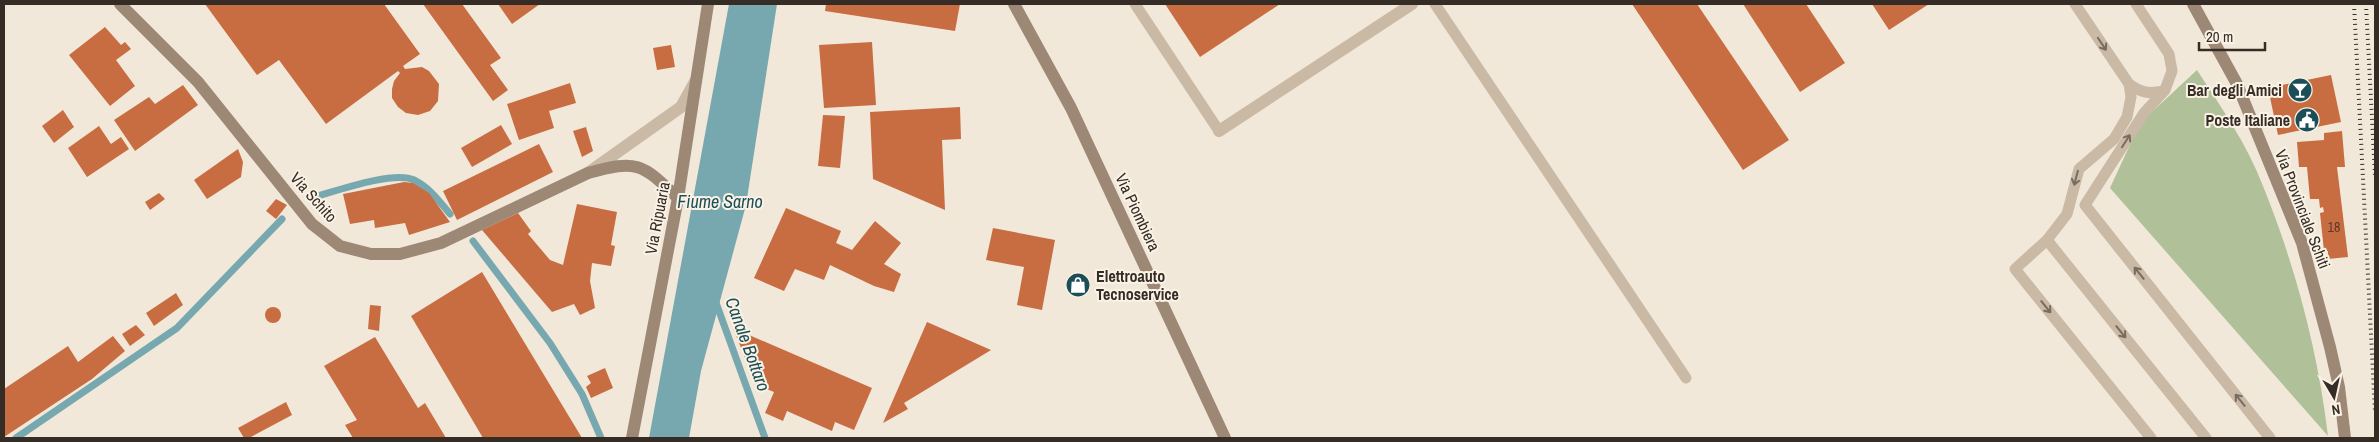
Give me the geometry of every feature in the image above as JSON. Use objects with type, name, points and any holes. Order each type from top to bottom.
[{"type":"street","name":"Via Schito","points":[[120,4],[198,82],[312,224],[340,246],[371,254],[400,254],[441,243],[588,173],[612,166],[637,166],[651,172],[678,198]]},
{"type":"street","name":"Via Ripuaria","points":[[632,438],[678,198],[708,4]]},
{"type":"street","name":"Via Piombiera","points":[[1014,4],[1072,108],[1225,438]]},
{"type":"street","points":[[1219,131],[1412,4]]},
{"type":"street","name":"Via Provinciale Schiti","points":[[2193,4],[2237,84],[2302,243],[2339,386],[2345,438]]},
{"type":"street","points":[[588,173],[681,107],[696,79]]},
{"type":"lane","points":[[1135,4],[1219,131]]},
{"type":"lane","points":[[1435,4],[1686,378]]},
{"type":"lane","points":[[2075,4],[2129,84],[2139,91],[2151,94],[2164,90]]},
{"type":"lane","points":[[2136,4],[2170,54],[2172,71],[2164,90],[2144,113],[2084,204],[2270,438]]},
{"type":"lane","points":[[2129,84],[2131,97],[2128,117],[2114,139],[2079,169],[2067,214],[2046,240],[2015,269],[2151,438]]},
{"type":"lane","points":[[2046,240],[2206,438]]},
{"type":"green space","points":[[2197,70],[2249,155],[2275,216],[2304,309],[2318,372],[2328,436],[2110,188],[2140,123]]},
{"type":"water","name":"Fiume Sarno","points":[[729,4],[777,4],[746,205],[701,371],[689,438],[649,438]]},
{"type":"building","points":[[205,4],[384,4],[420,54],[403,66],[405,69],[422,67],[429,71],[439,84],[438,101],[430,111],[418,115],[406,113],[398,107],[392,98],[392,89],[394,81],[400,73],[398,71],[326,124],[279,60],[257,75]]},
{"type":"building","points":[[423,4],[462,4],[501,58],[490,65],[508,90],[493,101]]},
{"type":"building","points":[[498,4],[540,4],[512,24]]},
{"type":"building","points":[[826,4],[960,4],[955,31],[825,11]]},
{"type":"building","points":[[1165,4],[1280,4],[1200,57]]},
{"type":"building","points":[[1632,4],[1697,4],[1789,140],[1743,170]]},
{"type":"building","points":[[1743,4],[1806,4],[1845,63],[1800,92]]},
{"type":"building","points":[[1872,4],[1929,4],[1889,30]]},
{"type":"building","points":[[105,27],[121,45],[125,42],[131,49],[116,60],[135,86],[110,106],[69,55]]},
{"type":"building","points":[[872,42],[876,105],[824,108],[819,45]]},
{"type":"building","points":[[671,45],[675,67],[657,70],[653,48]]},
{"type":"building","points":[[2331,75],[2341,122],[2278,135],[2268,88]]},
{"type":"building","points":[[570,83],[576,103],[549,111],[554,128],[519,140],[507,104]]},
{"type":"building","points":[[183,85],[198,105],[135,151],[114,120],[149,97],[155,104]]},
{"type":"building","points":[[960,107],[961,139],[942,140],[945,210],[873,179],[870,112]]},
{"type":"building","points":[[63,110],[74,127],[54,143],[42,126]]},
{"type":"building","points":[[823,115],[845,116],[840,168],[818,166]]},
{"type":"building","points":[[501,125],[512,144],[472,167],[461,148]]},
{"type":"building","points":[[99,126],[111,144],[121,137],[129,149],[87,177],[68,148]]},
{"type":"building","points":[[586,127],[593,151],[582,157],[573,131]]},
{"type":"building","points":[[2342,131],[2345,167],[2337,167],[2348,257],[2328,259],[2328,251],[2324,251],[2320,213],[2324,212],[2323,207],[2320,208],[2319,199],[2310,199],[2307,167],[2299,167],[2297,142],[2324,140],[2324,133]]},
{"type":"building","points":[[539,144],[553,172],[457,220],[443,191]]},
{"type":"building","points":[[238,149],[243,162],[241,177],[207,199],[194,180]]},
{"type":"building","points":[[404,182],[413,183],[429,193],[450,222],[409,235],[405,223],[375,228],[374,220],[350,224],[343,194]]},
{"type":"building","points":[[159,193],[165,199],[150,210],[145,202]]},
{"type":"building","points":[[276,199],[287,205],[276,219],[266,211]]},
{"type":"building","points":[[577,204],[617,212],[611,245],[615,246],[611,266],[592,263],[590,281],[595,308],[580,315],[574,304],[552,312],[482,230],[518,213],[531,231],[528,234],[550,260],[563,265]]},
{"type":"building","points":[[786,208],[841,231],[836,243],[852,250],[875,221],[901,243],[884,264],[901,274],[894,292],[874,286],[830,265],[824,280],[795,269],[784,291],[754,278]]},
{"type":"building","points":[[993,228],[1055,240],[1042,310],[1017,305],[1024,267],[986,260]]},
{"type":"building","points":[[482,272],[582,438],[483,438],[411,316]]},
{"type":"building","points":[[176,293],[183,305],[154,326],[146,313]]},
{"type":"building","points":[[370,305],[381,306],[379,331],[368,329]]},
{"type":"building","points":[[270,307],[276,307],[281,312],[279,321],[270,323],[265,318],[265,312]]},
{"type":"building","points":[[927,322],[991,350],[904,403],[908,409],[883,423]]},
{"type":"building","points":[[136,325],[145,335],[130,346],[122,334]]},
{"type":"building","points":[[733,328],[872,388],[854,430],[835,422],[832,431],[787,411],[783,421],[765,413],[774,392],[756,385]]},
{"type":"building","points":[[113,336],[125,351],[92,379],[4,437],[4,389],[68,346],[78,362]]},
{"type":"building","points":[[375,337],[418,408],[425,403],[446,438],[353,438],[345,425],[357,420],[324,366]]},
{"type":"building","points":[[605,368],[613,388],[591,398],[586,387],[591,383],[587,376]]},
{"type":"building","points":[[286,402],[292,415],[249,438],[244,438],[238,428]]},
{"type":"waterway","points":[[311,198],[363,183],[405,178],[414,180],[425,187],[450,214]]},
{"type":"waterway","points":[[16,438],[177,328],[282,219]]},
{"type":"waterway","points":[[473,241],[550,343],[582,394],[601,438]]},
{"type":"waterway","name":"Canale Bottaro","points":[[715,300],[765,438]]},
{"type":"railway","points":[[2354,4],[2375,412]]},
{"type":"railway","points":[[2366,4],[2375,176]]},
{"type":"place","name":"Bar degli Amici","points":[[2300,90]]},
{"type":"place","name":"Poste Italiane","points":[[2307,120]]},
{"type":"place","name":"Elettroauto Tecnoservice","points":[[1078,285]]}]
